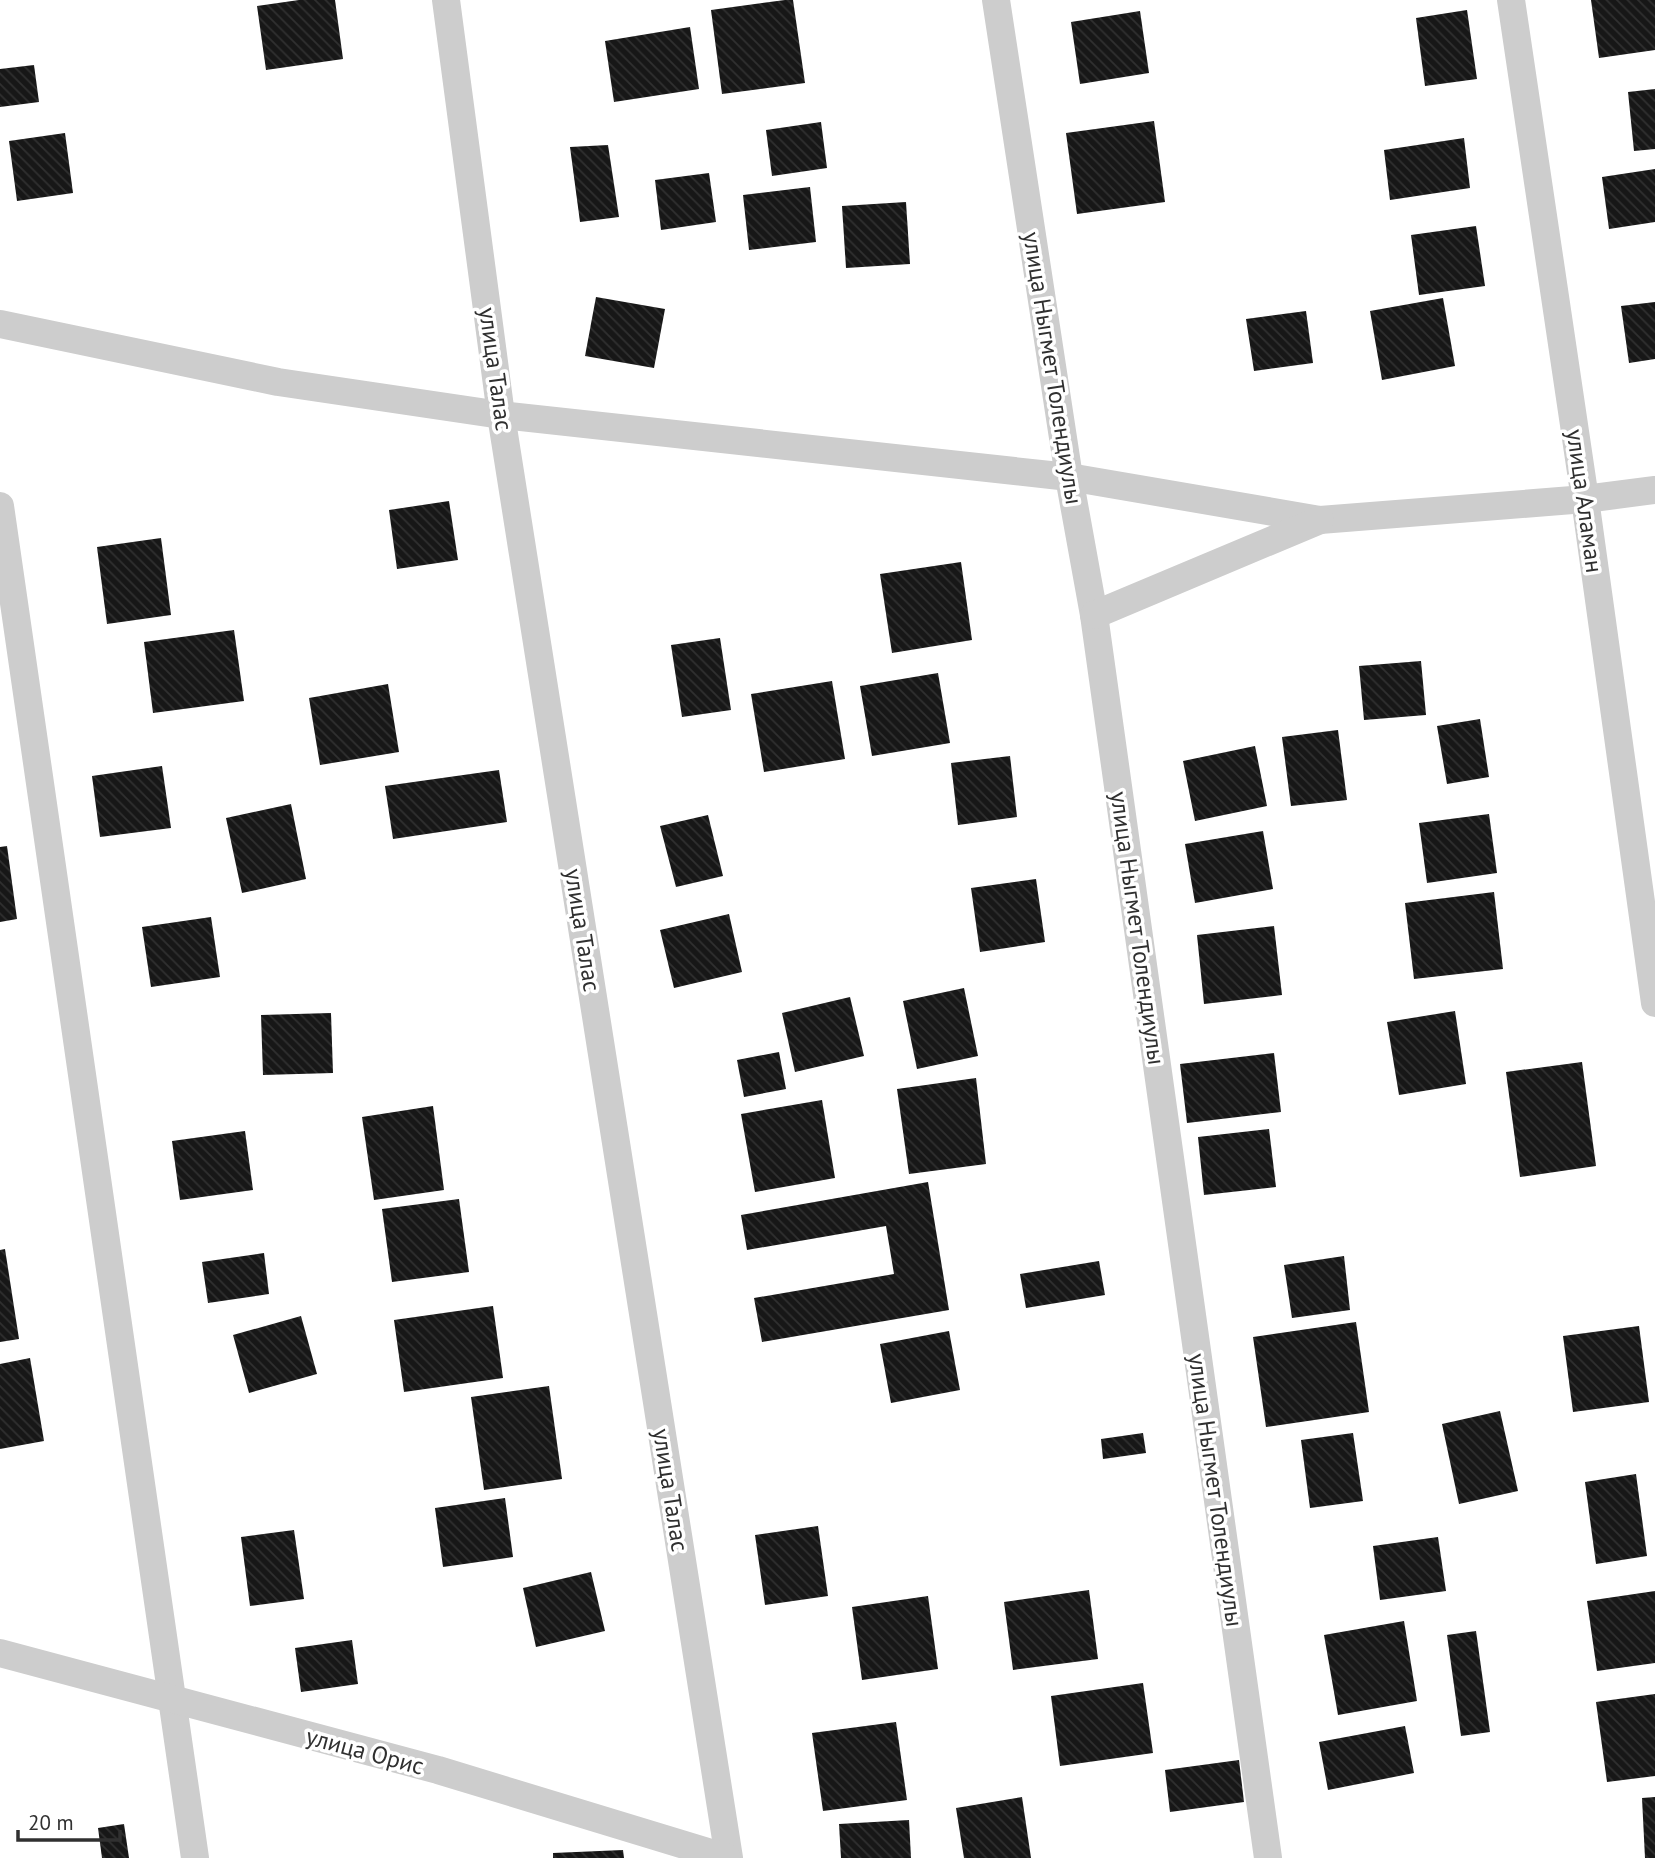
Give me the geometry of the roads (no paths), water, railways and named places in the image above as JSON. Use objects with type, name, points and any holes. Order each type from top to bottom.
[{"type":"street","name":"улица Талас","points":[[446,0],[501,415],[728,1858]]},
{"type":"street","name":"улица Ныгмет Толендиулы","points":[[996,0],[1069,477],[1094,615],[1268,1858]]},
{"type":"street","name":"улица Аламан","points":[[1511,0],[1585,499],[1655,1003]]},
{"type":"street","points":[[0,324],[278,382],[501,415],[1069,477],[1320,520],[1585,499],[1655,490]]},
{"type":"street","points":[[0,506],[195,1858]]},
{"type":"street","points":[[1094,615],[1320,520]]},
{"type":"street","name":"улица Орис","points":[[0,1653],[438,1770],[728,1858]]}]
